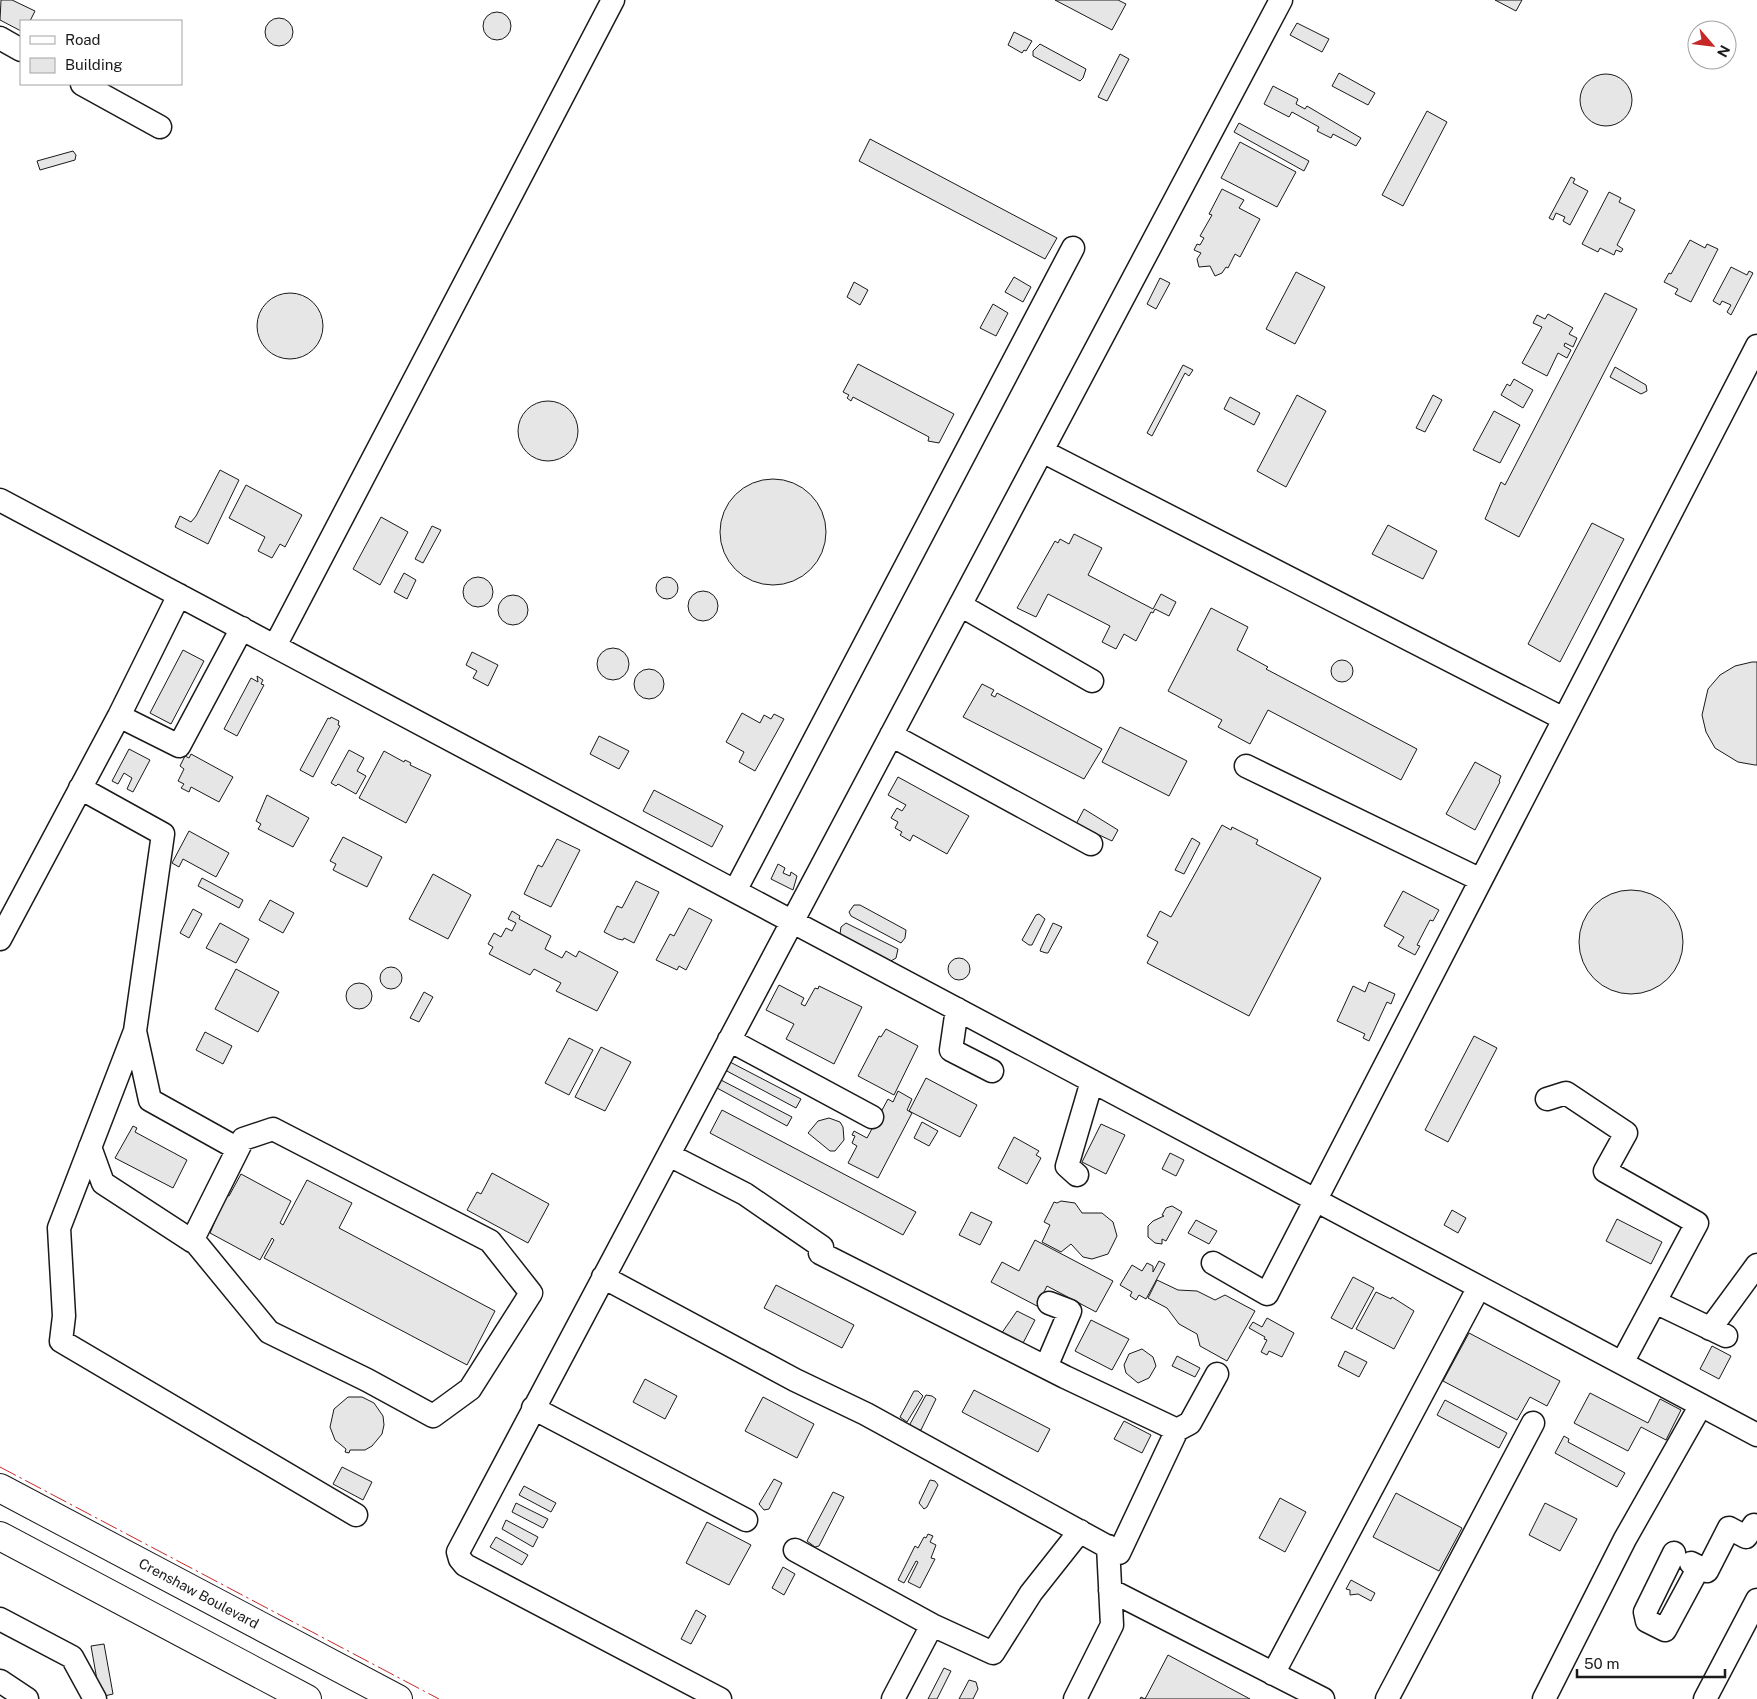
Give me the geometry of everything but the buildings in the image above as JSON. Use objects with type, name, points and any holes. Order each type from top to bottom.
[{"type":"main road","name":"Crenshaw Boulevard","points":[[0,1488],[398,1699]]},
{"type":"main road","points":[[0,1536],[294,1696]]},
{"type":"lane","points":[[276,646],[613,0]]},
{"type":"lane","points":[[720,1699],[465,1565],[460,1559],[458,1552],[1281,0]]},
{"type":"lane","points":[[0,38],[20,49]]},
{"type":"lane","points":[[84,85],[160,127]]},
{"type":"lane","points":[[734,891],[1073,248]]},
{"type":"lane","points":[[1213,1263],[1267,1294],[1757,346]]},
{"type":"lane","points":[[1042,451],[1564,719]]},
{"type":"lane","points":[[0,500],[1757,1435]]},
{"type":"lane","points":[[0,939],[119,716],[179,595]]},
{"type":"lane","points":[[960,605],[1092,681]]},
{"type":"lane","points":[[119,716],[179,746],[242,628]]},
{"type":"lane","points":[[891,735],[1091,844]]},
{"type":"lane","points":[[1246,766],[1481,880]]},
{"type":"lane","points":[[80,788],[164,834],[135,1031],[59,1228],[64,1316],[61,1341],[356,1515]]},
{"type":"lane","points":[[957,1009],[951,1050],[992,1071]]},
{"type":"lane","points":[[135,1031],[150,1100],[238,1149]]},
{"type":"lane","points":[[729,1040],[872,1117]]},
{"type":"lane","points":[[1077,1175],[1067,1166],[1092,1081]]},
{"type":"lane","points":[[1547,1099],[1566,1093],[1626,1133],[1605,1171],[1697,1223],[1622,1363]]},
{"type":"lane","points":[[90,1147],[103,1183],[192,1241],[269,1332],[367,1380],[433,1416],[470,1389],[531,1293],[490,1241],[273,1128],[243,1139],[192,1241]]},
{"type":"lane","points":[[669,1154],[745,1194],[822,1247],[820,1253],[1046,1368],[1177,1430]]},
{"type":"lane","points":[[1655,1302],[1718,1332],[1757,1266]]},
{"type":"lane","points":[[603,1277],[794,1380],[866,1414],[1119,1553],[1177,1430],[1190,1422],[1217,1374]]},
{"type":"lane","points":[[1273,1674],[1480,1287]]},
{"type":"lane","points":[[1046,1368],[1070,1312],[1049,1303]]},
{"type":"lane","points":[[1544,1699],[1625,1539],[1701,1405]]},
{"type":"lane","points":[[533,1408],[746,1520]]},
{"type":"lane","points":[[1387,1699],[1533,1424]]},
{"type":"lane","points":[[1699,1567],[1665,1630],[1647,1622],[1645,1612],[1670,1551],[1707,1571],[1729,1528],[1746,1537],[1754,1525],[1757,1527]]},
{"type":"lane","points":[[795,1550],[932,1625],[993,1653],[1031,1593],[1080,1531]]},
{"type":"lane","points":[[1075,1699],[1112,1625],[1108,1546]]},
{"type":"lane","points":[[1110,1590],[1323,1699]]},
{"type":"lane","points":[[1705,1699],[1757,1600]]},
{"type":"lane","points":[[6,1621],[72,1657],[95,1699]]},
{"type":"lane","points":[[893,1699],[932,1625]]},
{"type":"lane","points":[[0,1681],[27,1699]]},
{"type":"power","points":[[0,1467],[439,1699]]}]
